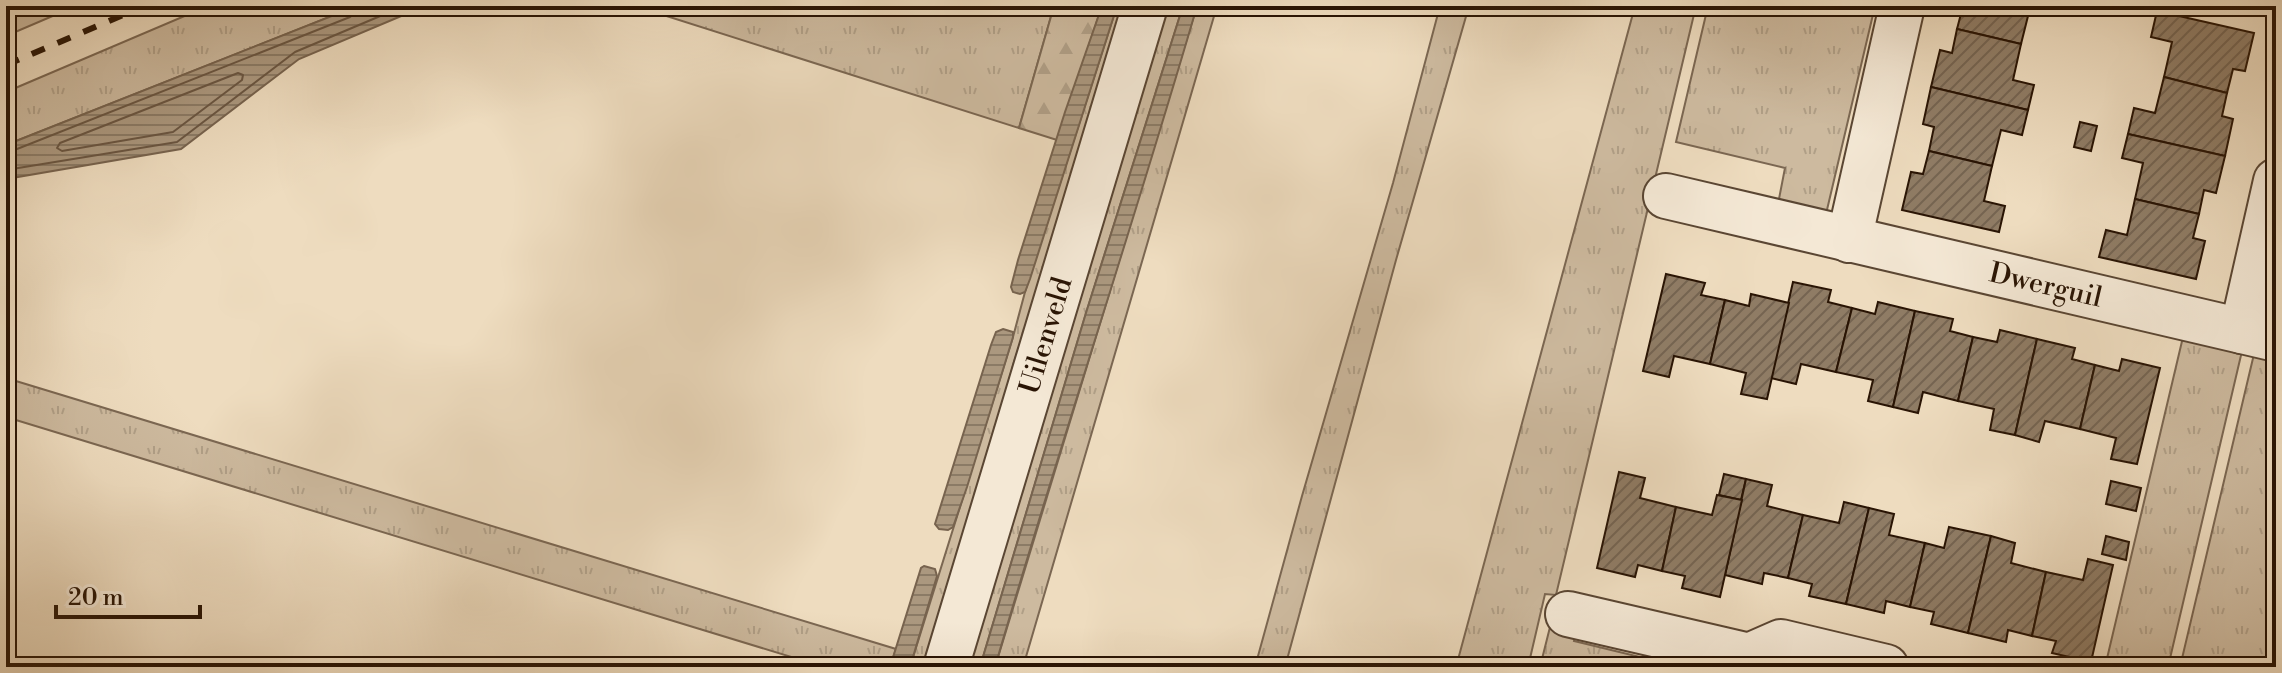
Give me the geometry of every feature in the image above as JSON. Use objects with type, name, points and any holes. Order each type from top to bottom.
[{"type":"street","name":"Uilenveld","points":[[946,667],[1145,6]]},
{"type":"street","points":[[1849,240],[1902,6]]},
{"type":"street","name":"Dwerguil","points":[[1666,196],[2259,335],[2276,181]]},
{"type":"street","points":[[1568,614],[1748,662],[1781,642],[1886,667]]},
{"type":"green space","points":[[6,6],[76,6],[6,36]]},
{"type":"green space","points":[[208,6],[357,6],[6,145],[6,92]]},
{"type":"green space","points":[[635,6],[1054,6],[1019,128]]},
{"type":"green space","points":[[1054,6],[1102,6],[1057,140],[1019,128]]},
{"type":"green space","points":[[1117,6],[1133,6],[1014,362],[930,667],[910,667],[1025,292]]},
{"type":"green space","points":[[1157,6],[1183,6],[1086,313],[980,667],[955,667]]},
{"type":"green space","points":[[1197,6],[1217,6],[1023,667],[995,667]]},
{"type":"green space","points":[[1440,6],[1469,6],[1285,667],[1255,667],[1393,183]]},
{"type":"green space","points":[[1635,6],[1696,6],[1556,595],[1545,594],[1528,667],[1456,667]]},
{"type":"green space","points":[[1708,6],[1875,6],[1826,214],[1778,204],[1785,168],[1676,142]]},
{"type":"green space","points":[[2183,337],[2242,351],[2168,667],[2105,667]]},
{"type":"green space","points":[[2254,354],[2276,359],[2276,667],[2180,667]]},
{"type":"green space","points":[[6,378],[896,649],[890,667],[824,667],[6,417]]},
{"type":"green space","points":[[1551,623],[1577,626],[1574,641],[1681,667],[1540,667]]},
{"type":"water","points":[[357,6],[425,6],[299,59],[181,149],[6,179],[6,145]]},
{"type":"water","points":[[1102,6],[1117,6],[1030,279],[1025,292],[1013,292],[1011,287],[1018,260]]},
{"type":"water","points":[[1183,6],[1197,6],[995,667],[980,667],[1086,313]]},
{"type":"water","points":[[1003,329],[1013,332],[1013,337],[967,487],[953,527],[939,529],[935,524],[991,345],[996,332]]},
{"type":"water","points":[[921,568],[935,569],[937,576],[910,667],[890,667]]},
{"type":"building","points":[[1963,6],[2052,6],[2051,13],[2030,8],[2021,44],[1957,29]]},
{"type":"building","points":[[2157,11],[2254,33],[2245,71],[2233,69],[2227,93],[2164,77],[2172,42],[2151,37]]},
{"type":"building","points":[[1957,29],[2021,44],[2013,80],[2034,85],[2028,110],[1931,87],[1940,50],[1952,53]]},
{"type":"building","points":[[2164,77],[2227,93],[2222,116],[2233,119],[2225,156],[2128,134],[2134,108],[2155,113]]},
{"type":"building","points":[[1931,87],[2028,110],[2022,135],[2001,130],[1992,166],[1929,151],[1934,127],[1923,124]]},
{"type":"building","points":[[2080,122],[2097,126],[2091,151],[2074,147]]},
{"type":"building","points":[[2128,134],[2225,156],[2216,193],[2204,190],[2199,214],[2135,199],[2143,163],[2122,158]]},
{"type":"building","points":[[1929,151],[1992,166],[1984,201],[2005,206],[1999,232],[1902,210],[1911,172],[1923,174]]},
{"type":"building","points":[[2135,199],[2199,214],[2193,238],[2205,241],[2196,279],[2099,257],[2106,230],[2127,235]]},
{"type":"building","points":[[1666,274],[1705,283],[1701,295],[1725,300],[1710,364],[1674,356],[1669,377],[1643,371]]},
{"type":"building","points":[[1793,282],[1831,290],[1828,302],[1852,308],[1836,372],[1801,364],[1796,384],[1771,378]]},
{"type":"building","points":[[1751,294],[1789,303],[1767,399],[1741,394],[1746,373],[1710,364],[1725,300],[1749,306]]},
{"type":"building","points":[[1878,302],[1915,311],[1893,407],[1868,401],[1873,380],[1836,372],[1852,308],[1875,314]]},
{"type":"building","points":[[1915,311],[1953,319],[1950,331],[1973,337],[1958,401],[1923,392],[1918,413],[1893,407]]},
{"type":"building","points":[[2000,330],[2037,339],[2015,435],[1990,430],[1994,409],[1958,401],[1973,337],[1997,342]]},
{"type":"building","points":[[2037,339],[2075,348],[2072,359],[2095,365],[2080,429],[2045,421],[2039,442],[2015,435]]},
{"type":"building","points":[[2122,359],[2160,368],[2137,464],[2111,459],[2116,438],[2080,429],[2095,365],[2119,371]]},
{"type":"building","points":[[1619,472],[1645,478],[1640,498],[1676,507],[1662,571],[1638,565],[1635,577],[1597,568]]},
{"type":"building","points":[[1724,474],[1746,479],[1741,500],[1719,495]]},
{"type":"building","points":[[1746,479],[1772,485],[1767,506],[1803,515],[1788,578],[1764,573],[1762,584],[1725,575]]},
{"type":"building","points":[[2111,481],[2141,488],[2136,511],[2106,504]]},
{"type":"building","points":[[1717,495],[1742,500],[1720,597],[1682,588],[1685,576],[1662,571],[1676,507],[1712,515]]},
{"type":"building","points":[[1844,502],[1869,508],[1846,604],[1809,596],[1812,584],[1788,578],[1803,515],[1839,523]]},
{"type":"building","points":[[1869,508],[1894,514],[1889,535],[1925,543],[1910,607],[1886,601],[1884,613],[1846,604]]},
{"type":"building","points":[[1949,527],[1991,536],[1968,633],[1931,624],[1934,612],[1910,607],[1925,543],[1944,548]]},
{"type":"building","points":[[1991,536],[2015,543],[2011,563],[2046,572],[2032,636],[2008,630],[2006,642],[1968,633]]},
{"type":"building","points":[[2106,536],[2129,542],[2126,560],[2102,554]]},
{"type":"building","points":[[2088,559],[2113,565],[2091,662],[2052,653],[2056,641],[2032,636],[2046,572],[2083,580]]},
{"type":"railway","points":[[6,65],[144,6]]}]
